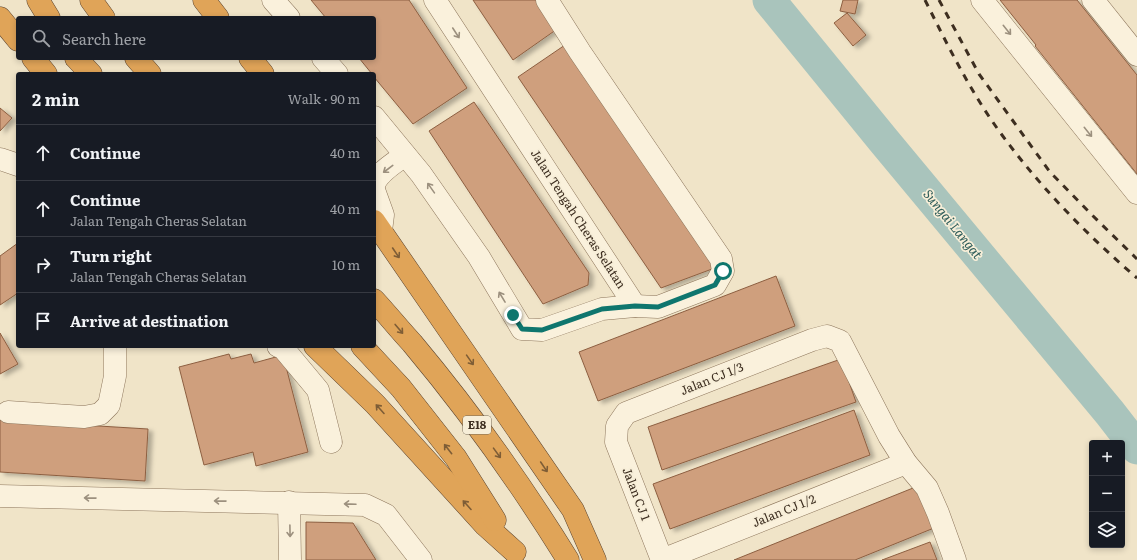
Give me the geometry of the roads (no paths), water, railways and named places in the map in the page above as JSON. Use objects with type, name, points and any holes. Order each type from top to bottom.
[{"type":"highway","points":[[38,0],[48,16]]},
{"type":"highway","points":[[91,0],[103,16]]},
{"type":"highway","points":[[204,0],[216,16]]},
{"type":"highway","points":[[1,18],[16,37]]},
{"type":"highway","points":[[35,60],[44,72]]},
{"type":"highway","points":[[78,60],[89,72]]},
{"type":"highway","points":[[138,60],[148,72]]},
{"type":"highway","points":[[252,60],[261,72]]},
{"type":"highway","points":[[378,226],[573,510],[595,560]]},
{"type":"highway","name":"E18","points":[[376,302],[443,381],[490,442],[546,524],[568,560]]},
{"type":"highway","points":[[317,348],[375,404],[485,525],[518,556]]},
{"type":"highway","points":[[364,348],[401,388],[456,458],[518,556]]},
{"type":"street","points":[[273,0],[287,16]]},
{"type":"street","name":"Jalan Tengah Cheras Selatan","points":[[378,131],[405,155],[421,174],[479,257],[522,329],[542,330],[602,309],[635,306],[435,0]]},
{"type":"street","points":[[547,0],[589,66],[721,259],[723,271],[715,285],[658,307],[635,306]]},
{"type":"street","points":[[982,0],[1137,193]]},
{"type":"street","points":[[1093,0],[1137,55]]},
{"type":"street","points":[[325,60],[335,72]]},
{"type":"street","points":[[376,180],[380,174],[405,155]]},
{"type":"street","points":[[0,159],[16,164]]},
{"type":"street","points":[[376,196],[383,215],[378,226]]},
{"type":"street","name":"Jalan CJ 1/3","points":[[617,426],[626,413],[812,340],[826,336],[840,341],[889,436],[906,463],[927,488],[955,560]]},
{"type":"street","points":[[8,412],[84,417],[100,414],[109,405],[115,376],[115,348]]},
{"type":"street","points":[[282,348],[318,390],[331,442]]},
{"type":"street","name":"Jalan CJ 1","points":[[617,426],[616,442],[662,560]]},
{"type":"street","name":"Jalan CJ 1/2","points":[[662,560],[906,463]]},
{"type":"street","points":[[0,496],[365,505],[386,515],[421,560]]},
{"type":"street","points":[[289,502],[290,560]]},
{"type":"waterway","name":"Sungai Langat","points":[[769,0],[1110,413],[1137,448]]},
{"type":"railway","points":[[925,0],[951,52],[980,103],[1017,155],[1065,210],[1100,245],[1137,278]]},
{"type":"railway","points":[[939,0],[979,74],[1050,172],[1137,259]]}]
